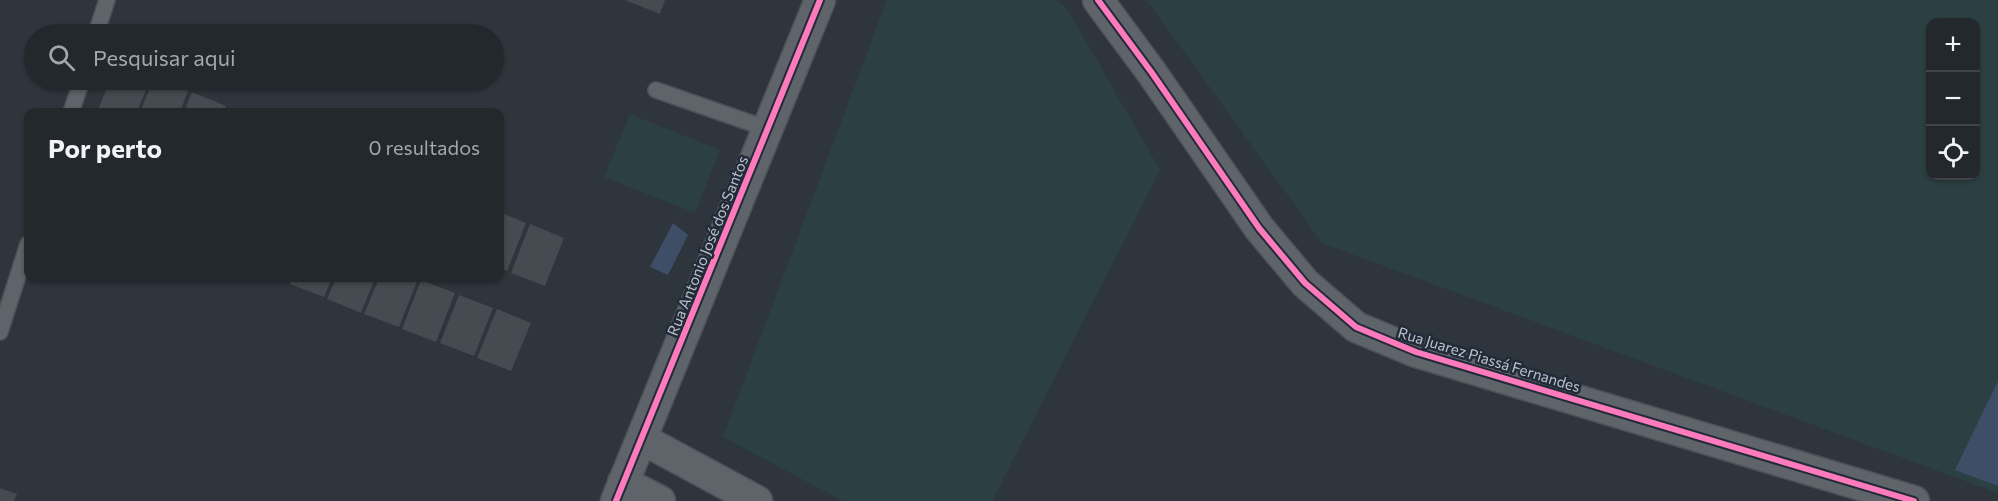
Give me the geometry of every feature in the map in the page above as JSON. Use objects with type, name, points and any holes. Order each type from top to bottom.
[{"type":"street","name":"Rua Antonio José dos Santos","points":[[620,491],[820,0]]},
{"type":"street","name":"Rua Juarez Piassá Fernandes","points":[[1098,0],[1152,73],[1259,228],[1305,283],[1356,327],[1416,352],[1914,501]]},
{"type":"street","points":[[642,439],[757,501]]},
{"type":"street","points":[[620,491],[660,501]]},
{"type":"lane","points":[[99,24],[107,0]]},
{"type":"lane","points":[[72,108],[79,90]]},
{"type":"lane","points":[[656,90],[768,129]]},
{"type":"lane","points":[[0,332],[24,257]]},
{"type":"green space","points":[[887,0],[1057,0],[1068,10],[1160,170],[992,501],[843,501],[723,437]]},
{"type":"green space","points":[[1145,0],[1998,0],[1998,493],[1322,243]]},
{"type":"green space","points":[[630,114],[720,150],[695,213],[604,177]]},
{"type":"water","points":[[673,223],[688,235],[668,275],[650,267]]},
{"type":"water","points":[[1998,381],[1998,486],[1955,470]]},
{"type":"building","points":[[625,0],[665,0],[660,14]]},
{"type":"building","points":[[106,90],[146,90],[139,108],[99,108]]},
{"type":"building","points":[[149,90],[188,91],[182,108],[142,108]]},
{"type":"building","points":[[192,92],[226,106],[225,108],[186,108]]},
{"type":"building","points":[[504,214],[526,223],[507,271],[504,270]]},
{"type":"building","points":[[530,224],[564,238],[545,286],[511,273]]},
{"type":"building","points":[[291,282],[330,282],[324,297],[290,284]]},
{"type":"building","points":[[334,282],[373,282],[361,313],[327,299]]},
{"type":"building","points":[[377,282],[417,282],[399,327],[364,314]]},
{"type":"building","points":[[420,282],[426,282],[455,293],[436,342],[402,329]]},
{"type":"building","points":[[459,295],[493,308],[474,356],[440,343]]},
{"type":"building","points":[[497,309],[531,323],[511,371],[477,358]]},
{"type":"building","points":[[0,488],[17,494],[14,501],[0,501]]},
{"type":"cycle path","points":[[616,501],[820,0]]},
{"type":"cycle path","points":[[1098,0],[1152,73],[1259,228],[1305,283],[1356,327],[1416,352],[1914,501]]}]
